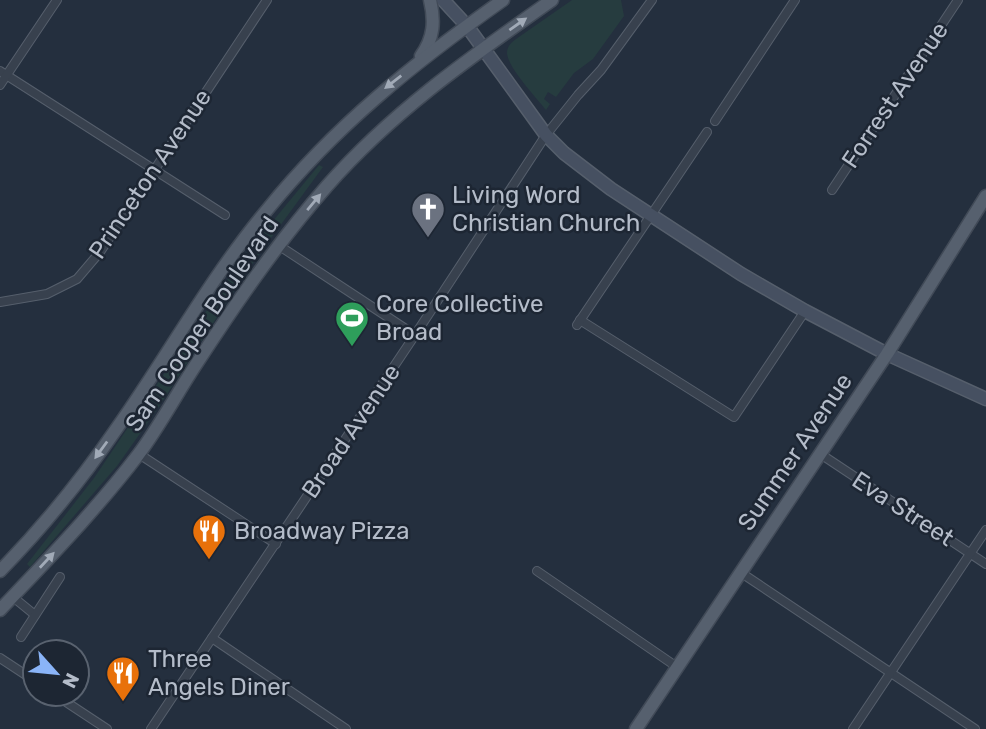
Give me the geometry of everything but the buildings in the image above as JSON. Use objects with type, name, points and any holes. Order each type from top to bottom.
[{"type":"main road","points":[[414,65],[432,36],[430,0]]},
{"type":"main road","points":[[443,0],[467,26],[546,135],[564,153],[611,189],[805,311],[887,354],[986,399]]},
{"type":"main road","name":"Sam Cooper Boulevard","points":[[0,571],[68,495],[265,211],[321,148],[383,90],[503,0]]},
{"type":"main road","name":"Sam Cooper Boulevard","points":[[0,610],[75,529],[139,454],[241,296],[278,245],[327,186],[370,140],[428,88],[552,0]]},
{"type":"main road","name":"Summer Avenue","points":[[636,729],[887,354],[986,196]]},
{"type":"street","points":[[0,85],[3,73],[57,0]]},
{"type":"street","name":"Princeton Avenue","points":[[0,302],[47,294],[77,279],[100,252],[267,0]]},
{"type":"street","name":"Broad Avenue","points":[[151,729],[546,135],[601,70],[652,0]]},
{"type":"street","points":[[715,121],[795,0]]},
{"type":"street","name":"Forrest Avenue","points":[[832,190],[958,0]]},
{"type":"street","points":[[3,73],[225,215]]},
{"type":"street","points":[[707,132],[578,322],[734,417],[805,311]]},
{"type":"street","points":[[278,245],[415,335]]},
{"type":"street","name":"Eva Street","points":[[819,453],[986,564]]},
{"type":"street","points":[[139,454],[276,544]]},
{"type":"street","points":[[853,729],[986,530]]},
{"type":"street","points":[[537,571],[677,667]]},
{"type":"street","points":[[740,572],[975,729]]},
{"type":"street","points":[[21,637],[60,577]]},
{"type":"street","points":[[13,597],[35,615]]},
{"type":"street","points":[[212,638],[346,729]]},
{"type":"street","points":[[0,658],[21,672]]},
{"type":"street","points":[[75,708],[107,729]]},
{"type":"green space","points":[[572,0],[621,0],[624,16],[593,59],[574,73],[556,97],[548,92],[544,99],[550,104],[546,110],[517,74],[507,51],[516,39]]},
{"type":"green space","points":[[319,165],[323,167],[247,271],[117,466],[30,567],[27,564],[94,478],[240,261]]},
{"type":"place","name":"Living Word Christian Church","points":[[428,239]]},
{"type":"place","name":"Core Collective Broad","points":[[352,348]]},
{"type":"place","name":"Broadway Pizza","points":[[209,561]]},
{"type":"place","name":"Three Angels Diner","points":[[123,703]]}]
